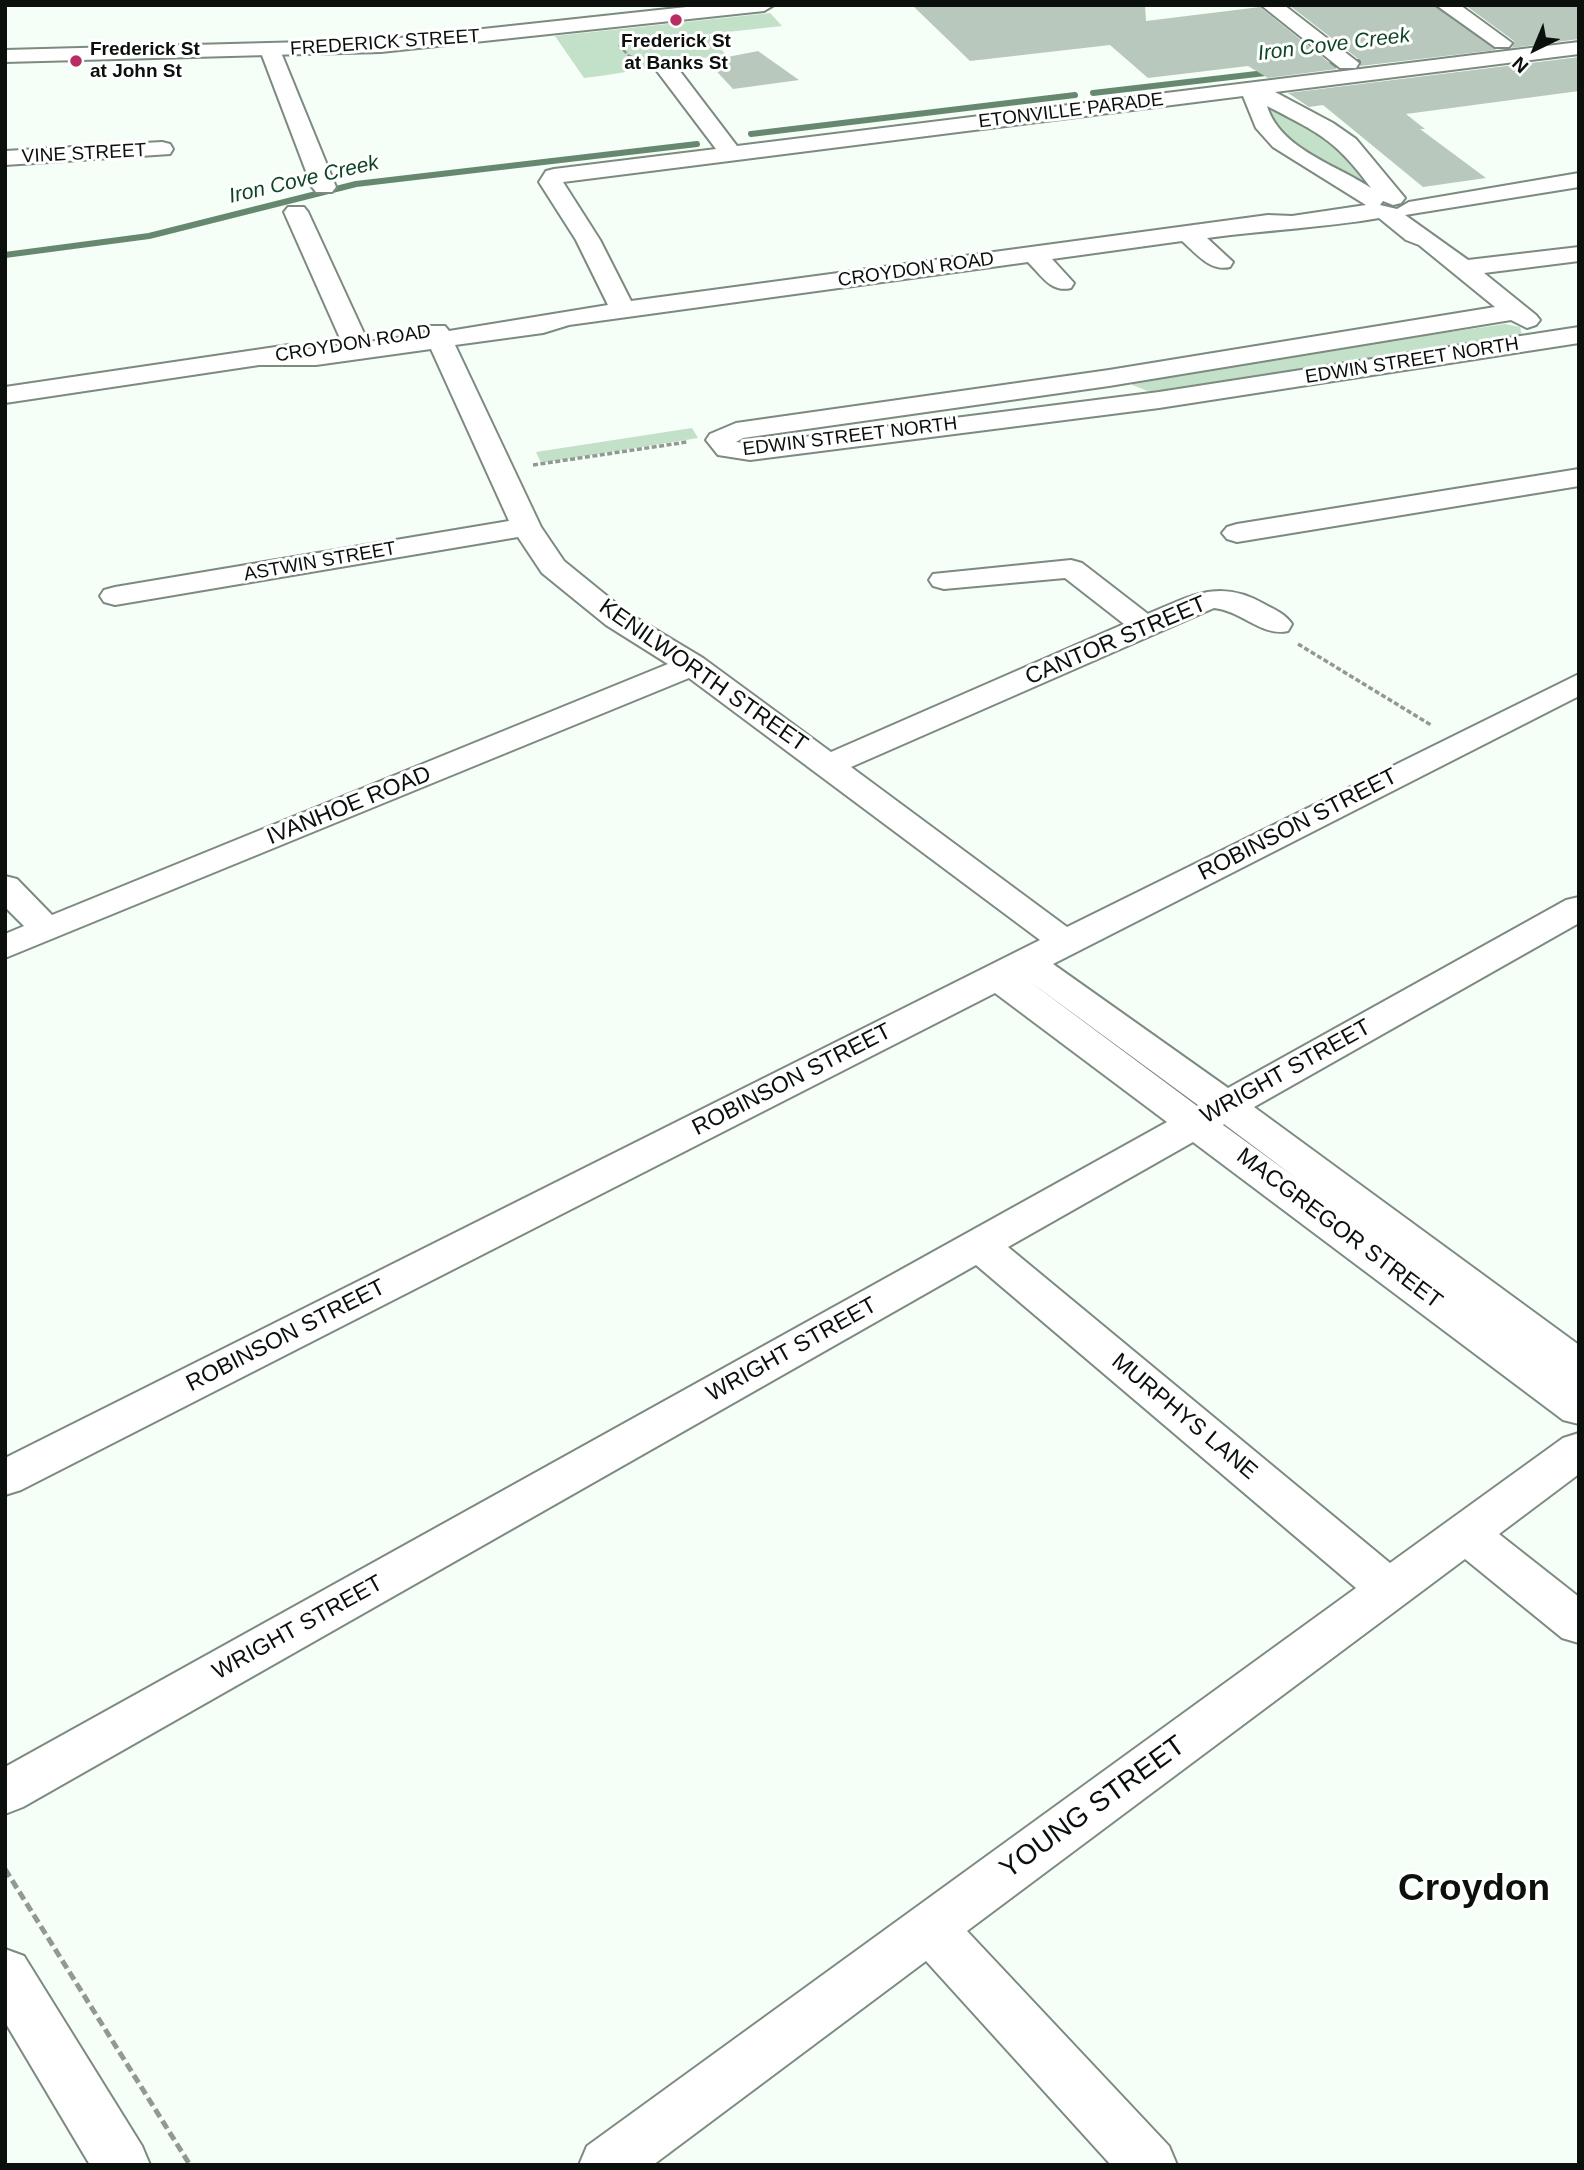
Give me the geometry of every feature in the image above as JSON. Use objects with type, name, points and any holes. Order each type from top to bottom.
[{"type":"street","name":"FREDERICK STREET","points":[[5,56],[405,45],[764,5]]},
{"type":"street","points":[[1271,5],[1348,63]]},
{"type":"street","points":[[1446,5],[1502,43]]},
{"type":"street","name":"ETONVILLE PARADE","points":[[623,310],[588,240],[551,182],[563,173],[730,152],[1260,98],[1579,48]]},
{"type":"street","points":[[270,50],[324,187]]},
{"type":"street","points":[[665,67],[730,152]]},
{"type":"street","points":[[1260,98],[1270,133],[1287,147],[1348,185],[1367,187],[1388,203],[1416,235],[1428,240],[1516,311],[1565,336],[1579,359]]},
{"type":"street","points":[[1260,98],[1347,142],[1367,162],[1388,203]]},
{"type":"street","name":"VINE STREET","points":[[5,158],[162,149]]},
{"type":"street","name":"CROYDON ROAD","points":[[5,395],[357,346],[543,325],[565,318],[1268,222],[1292,223],[1388,203],[1579,180]]},
{"type":"street","points":[[296,212],[357,346]]},
{"type":"street","points":[[1186,233],[1220,262]]},
{"type":"street","points":[[1034,254],[1062,283]]},
{"type":"street","points":[[1462,268],[1579,254]]},
{"type":"street","name":"EDWIN STREET NORTH","points":[[1516,311],[1109,378],[736,431],[720,440],[724,448],[750,452],[1137,402],[1565,336]]},
{"type":"street","name":"KENILWORTH STREET","points":[[438,336],[526,527],[553,567],[617,619],[692,665],[1065,942]]},
{"type":"street","points":[[1109,378],[1114,386],[1137,402]]},
{"type":"street","points":[[1237,533],[1579,477]]},
{"type":"street","name":"ASTWIN STREET","points":[[115,596],[526,527]]},
{"type":"street","points":[[944,580],[1072,569],[1145,626]]},
{"type":"street","name":"CANTOR STREET","points":[[829,765],[1210,598],[1223,597],[1240,602],[1278,624]]},
{"type":"street","name":"IVANHOE ROAD","points":[[5,947],[692,665]]},
{"type":"street","name":"ROBINSON STREET","points":[[5,1478],[1579,683]]},
{"type":"street","points":[[5,886],[47,930]]},
{"type":"street","name":"WRIGHT STREET","points":[[5,1792],[1579,908]]},
{"type":"street","name":"MACGREGOR STREET","points":[[1011,970],[1211,1114],[1579,1368]]},
{"type":"street","name":"MACGREGOR STREET","points":[[1211,1114],[1579,1408]]},
{"type":"street","name":"MURPHYS LANE","points":[[979,1245],[1388,1590]]},
{"type":"street","name":"YOUNG STREET","points":[[607,2165],[1579,1450]]},
{"type":"street","points":[[1466,1533],[1579,1624]]},
{"type":"street","points":[[930,1928],[1149,2165]]},
{"type":"street","points":[[5,1973],[122,2165]]},
{"type":"path","points":[[612,38],[629,56],[665,67]]},
{"type":"path","points":[[498,465],[540,465],[723,436]]},
{"type":"path","points":[[1278,624],[1286,637],[1460,743]]},
{"type":"path","points":[[5,1869],[190,2165]]},
{"type":"green space","points":[[770,13],[782,26],[709,34],[726,55],[584,78],[555,36]]},
{"type":"green space","points":[[1270,105],[1319,129],[1370,182],[1361,183],[1337,174],[1280,134],[1263,107]]},
{"type":"green space","points":[[1505,324],[1520,327],[1522,335],[1177,390],[1148,391],[1132,385],[1134,378]]},
{"type":"green space","points":[[692,428],[698,438],[541,463],[536,452]]},
{"type":"building","points":[[912,5],[1145,5],[1146,21],[1260,7],[1337,69],[1268,78],[1248,66],[1148,78],[1110,45],[970,61]]},
{"type":"building","points":[[1289,5],[1433,5],[1496,50],[1360,66],[1361,61]]},
{"type":"building","points":[[1465,5],[1579,5],[1579,39],[1512,48],[1514,41]]},
{"type":"building","points":[[758,51],[799,80],[733,89],[707,61]]},
{"type":"building","points":[[1579,57],[1579,91],[1406,114],[1425,129],[1420,129],[1486,178],[1423,187],[1323,105],[1309,107],[1288,93]]},
{"type":"waterway","name":"Iron Cove Creek","points":[[1317,67],[1374,60]]},
{"type":"waterway","name":"Iron Cove Creek","points":[[1093,93],[1274,72]]},
{"type":"waterway","name":"Iron Cove Creek","points":[[751,134],[1075,95]]},
{"type":"waterway","name":"Iron Cove Creek","points":[[5,255],[149,236],[356,184],[697,144]]},
{"type":"place","name":"Frederick St at Banks St","points":[[676,20]]},
{"type":"place","name":"Frederick St at John St","points":[[76,61]]},
{"type":"district","name":"Croydon","points":[[1474,1890]]}]
